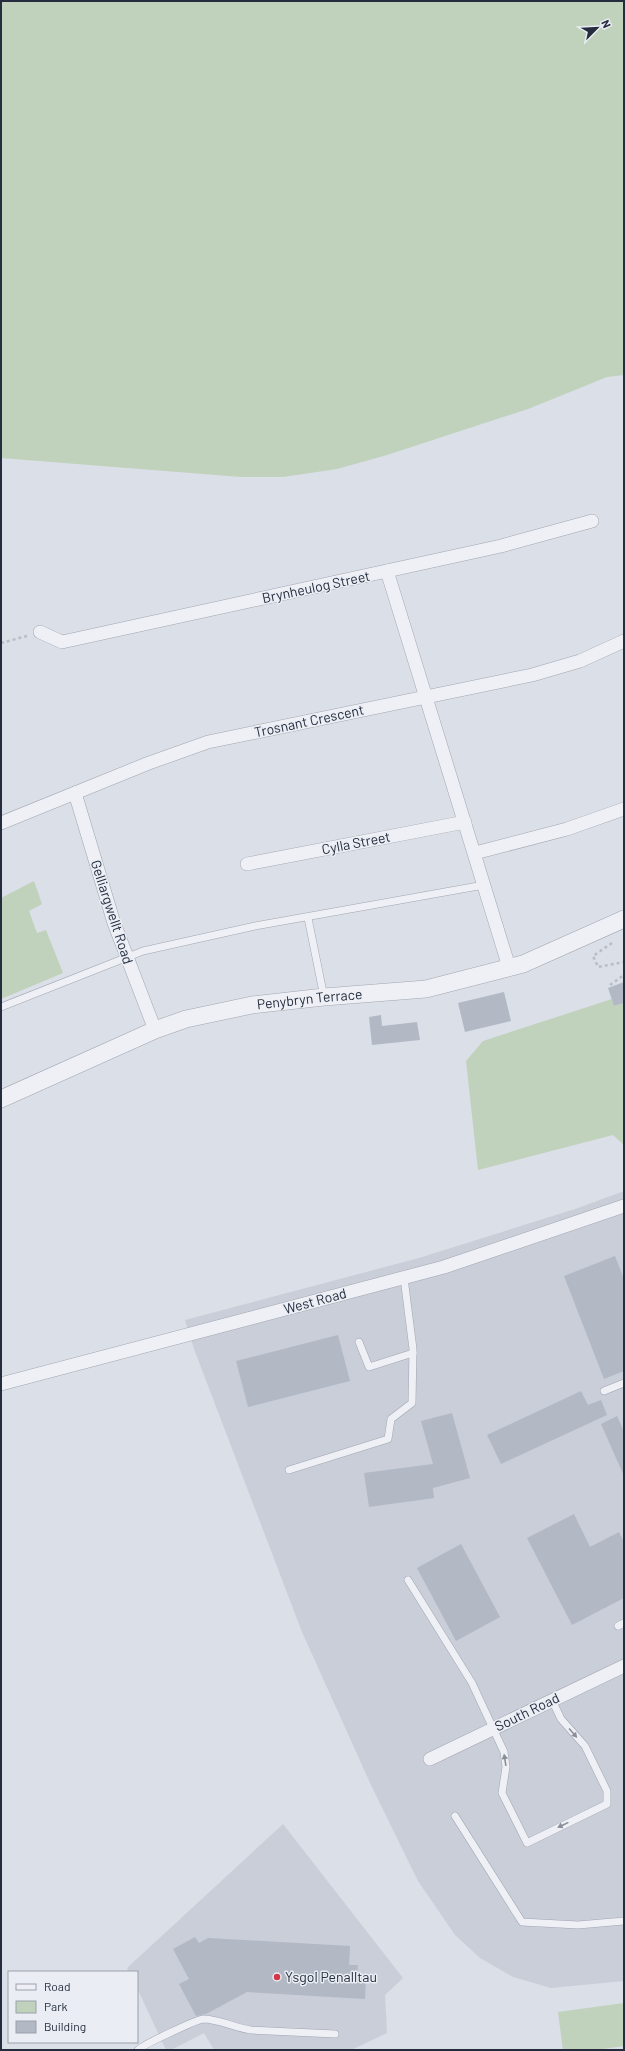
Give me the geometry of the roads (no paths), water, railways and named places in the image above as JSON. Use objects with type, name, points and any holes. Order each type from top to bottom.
[{"type":"street","name":"Brynheulog Street","points":[[40,632],[62,642],[501,546],[592,521]]},
{"type":"street","points":[[387,572],[509,967]]},
{"type":"street","name":"Trosnant Crescent","points":[[1,823],[149,763],[208,742],[532,675],[580,660],[624,641]]},
{"type":"street","name":"Gelliargwellt Road","points":[[75,793],[114,923],[155,1030]]},
{"type":"street","points":[[475,853],[567,829],[624,809]]},
{"type":"street","name":"Cylla Street","points":[[247,864],[465,822]]},
{"type":"street","name":"Penybryn Terrace","points":[[1,1099],[155,1030],[186,1019],[252,1005],[324,997],[426,989],[523,964],[624,918]]},
{"type":"street","name":"West Road","points":[[1,1384],[444,1267],[624,1206]]},
{"type":"street","name":"South Road","points":[[430,1758],[624,1666]]},
{"type":"lane","points":[[1,1007],[143,951],[255,926],[308,918],[484,885]]},
{"type":"lane","points":[[308,918],[324,997]]},
{"type":"lane","points":[[289,1470],[388,1439],[391,1419],[412,1403],[413,1353],[404,1278]]},
{"type":"lane","points":[[359,1342],[369,1367],[413,1353]]},
{"type":"lane","points":[[604,1391],[624,1383]]},
{"type":"lane","points":[[408,1580],[472,1683],[492,1729],[504,1752],[506,1767],[502,1793],[527,1843],[607,1804],[607,1791],[585,1746],[561,1719],[552,1700]]},
{"type":"lane","points":[[455,1816],[522,1922],[578,1925],[624,1921]]},
{"type":"lane","points":[[138,2050],[154,2040],[201,2019],[213,2020],[239,2029],[335,2034]]},
{"type":"place","name":"Ysgol Penalltau","points":[[277,1977]]}]
